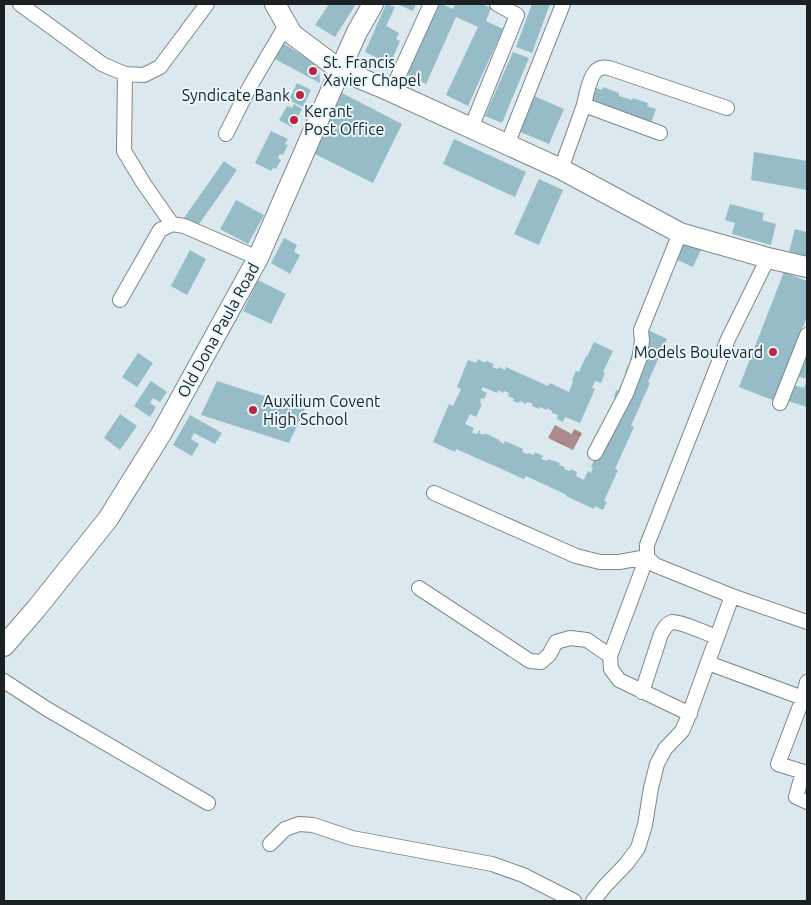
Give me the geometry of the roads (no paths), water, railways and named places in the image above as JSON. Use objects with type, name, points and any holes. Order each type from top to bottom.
[{"type":"main road","points":[[275,4],[292,34],[340,70],[560,169],[680,233],[807,267]]},
{"type":"main road","name":"Old Dona Paula Road","points":[[4,646],[108,519],[161,434],[258,258],[357,32],[373,4]]},
{"type":"street","points":[[20,4],[102,64],[124,74],[144,75],[160,67],[208,4]]},
{"type":"street","points":[[391,92],[431,4]]},
{"type":"street","points":[[471,128],[520,9],[497,4]]},
{"type":"street","points":[[507,145],[563,4]]},
{"type":"street","points":[[226,134],[249,88],[286,25]]},
{"type":"street","points":[[560,169],[584,105],[593,74],[602,67],[727,108]]},
{"type":"street","points":[[124,74],[124,152],[172,224]]},
{"type":"street","points":[[584,105],[660,133]]},
{"type":"street","points":[[120,300],[160,230],[172,224],[184,226],[258,258]]},
{"type":"street","points":[[595,453],[626,394],[639,360],[642,342],[641,330],[680,233]]},
{"type":"street","points":[[690,714],[619,680],[611,669],[610,656],[647,556],[647,545],[728,340],[768,258]]},
{"type":"street","points":[[780,403],[807,335]]},
{"type":"street","points":[[434,493],[576,556],[600,562],[619,562],[647,556]]},
{"type":"street","points":[[647,556],[655,565],[732,596],[807,622]]},
{"type":"street","points":[[419,588],[530,661],[541,662],[549,655],[556,642],[570,638],[587,640],[610,656]]},
{"type":"street","points":[[594,901],[638,848],[645,825],[657,764],[665,749],[682,731],[690,714],[732,596]]},
{"type":"street","points":[[642,692],[661,634],[670,622],[678,622],[717,637]]},
{"type":"street","points":[[708,663],[803,698]]},
{"type":"street","points":[[4,681],[47,709],[208,802]]},
{"type":"street","points":[[807,682],[803,698],[778,764],[805,772],[796,797],[807,802]]},
{"type":"street","points":[[270,844],[285,829],[299,824],[313,825],[352,838],[492,864],[523,875],[574,901]]},
{"type":"water","points":[[555,425],[572,434],[574,429],[582,433],[573,450],[548,438]]},
{"type":"place","name":"St. Francis Xavier Chapel","points":[[313,71]]},
{"type":"place","name":"Syndicate Bank","points":[[300,95]]},
{"type":"place","name":"Kerant Post Office","points":[[294,120]]},
{"type":"place","name":"Models Boulevard","points":[[773,352]]},
{"type":"place","name":"Auxilium Covent High School","points":[[253,410]]}]
